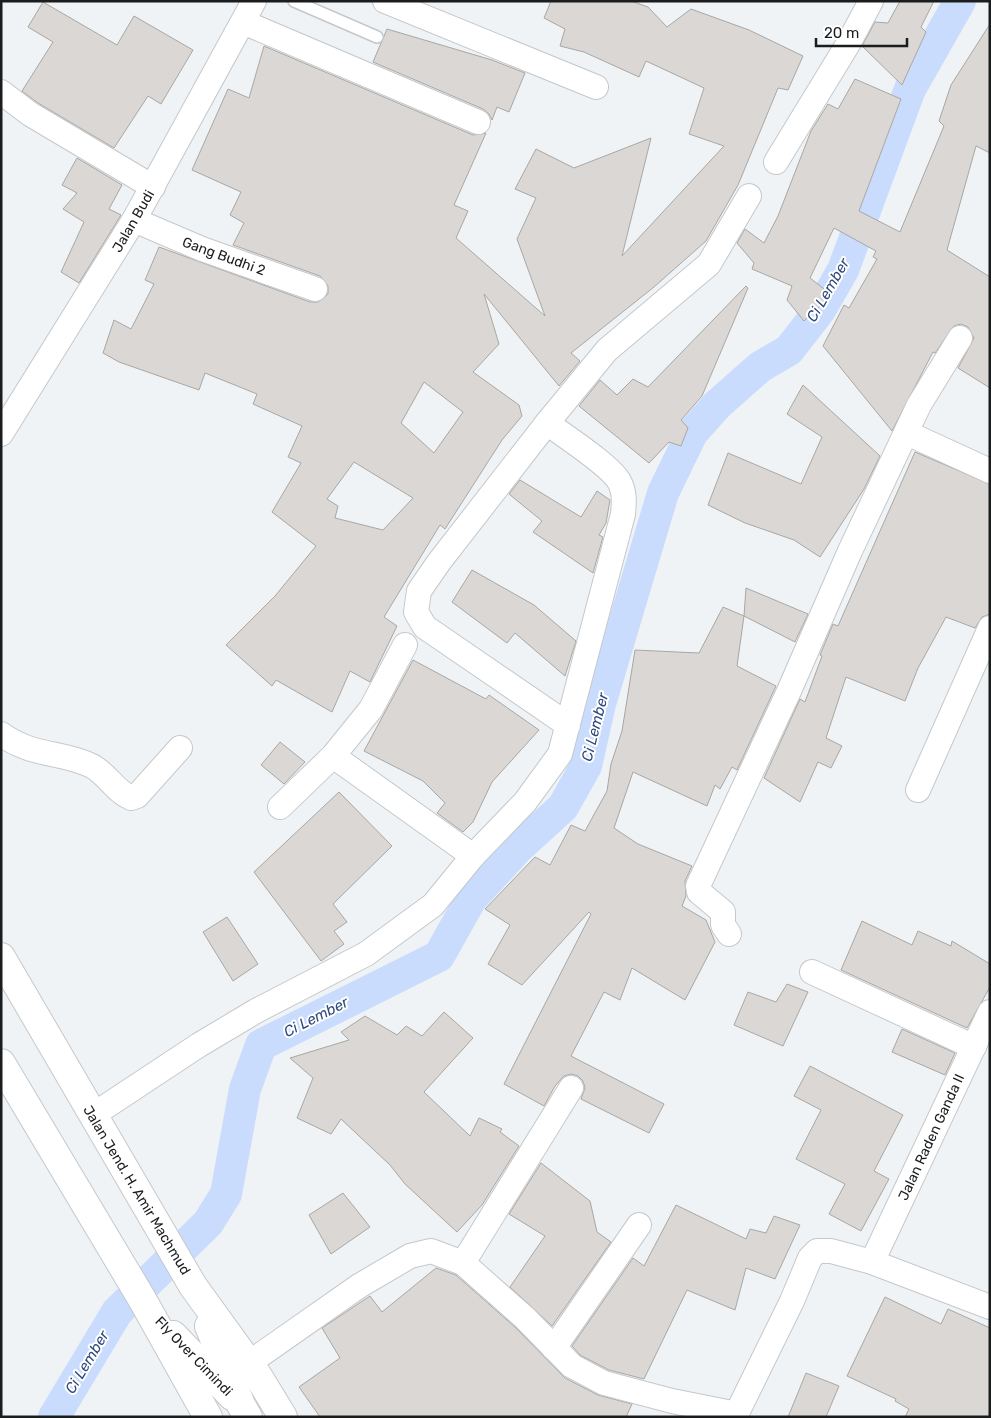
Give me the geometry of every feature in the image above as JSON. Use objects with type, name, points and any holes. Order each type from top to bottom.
[{"type":"highway","name":"Jalan Jend. H. Amir Machmud","points":[[1,957],[190,1279],[249,1363],[283,1417]]},
{"type":"highway","points":[[1,1063],[144,1303],[208,1417]]},
{"type":"highway","name":"Fly Over Cimindi","points":[[190,1279],[244,1411]]},
{"type":"highway","name":"Fly Over Cimindi","points":[[144,1303],[244,1411]]},
{"type":"street","name":"Jalan Budi","points":[[1,434],[134,220],[254,1]]},
{"type":"street","points":[[385,1],[596,87]]},
{"type":"street","points":[[776,162],[848,44],[871,1]]},
{"type":"street","points":[[243,22],[478,122]]},
{"type":"street","points":[[1,92],[30,114],[153,187]]},
{"type":"street","points":[[568,725],[424,627],[416,612],[420,591],[439,562],[547,423],[607,350],[709,264],[749,196]]},
{"type":"street","name":"Gang Budhi 2","points":[[134,220],[202,249],[315,289]]},
{"type":"street","points":[[729,934],[724,925],[724,912],[699,892],[698,886],[789,691],[850,551],[919,405],[960,338]]},
{"type":"street","points":[[93,1115],[199,1044],[256,1011],[366,954],[433,905],[473,856],[531,794],[560,754],[623,514],[624,495],[620,481],[604,466],[547,423]]},
{"type":"street","points":[[907,433],[990,471]]},
{"type":"street","points":[[918,790],[990,628]]},
{"type":"street","points":[[280,807],[333,756],[370,709],[405,645]]},
{"type":"street","points":[[1,734],[16,745],[32,751],[93,767],[131,798],[137,796],[180,748]]},
{"type":"street","points":[[333,756],[473,856]]},
{"type":"street","points":[[812,972],[974,1046]]},
{"type":"street","name":"Jalan Raden Ganda II","points":[[872,1262],[990,1012]]},
{"type":"street","points":[[463,1263],[571,1088]]},
{"type":"street","points":[[554,1348],[639,1225]]},
{"type":"street","points":[[249,1363],[359,1286],[410,1256],[431,1251],[463,1263],[525,1318],[572,1366],[604,1383],[667,1409],[736,1416],[792,1301],[810,1258],[817,1251],[830,1251],[872,1262],[990,1307]]},
{"type":"lane","points":[[294,1],[377,37]]},
{"type":"building","points":[[551,1],[631,1],[648,7],[667,27],[691,9],[749,30],[803,56],[788,90],[778,88],[738,185],[706,241],[654,287],[571,353],[580,361],[559,386],[484,294],[499,344],[473,372],[519,405],[522,416],[502,440],[445,529],[440,525],[384,617],[397,626],[370,682],[350,671],[332,712],[276,680],[272,686],[226,645],[275,596],[316,546],[272,512],[301,463],[288,457],[302,426],[253,404],[257,394],[205,373],[199,390],[119,362],[103,353],[114,320],[131,329],[154,284],[145,280],[159,247],[310,302],[318,302],[328,294],[328,286],[320,276],[233,245],[244,223],[230,215],[241,192],[192,170],[228,89],[249,98],[264,46],[473,135],[486,133],[454,205],[468,211],[456,238],[545,316],[517,239],[536,198],[515,189],[536,149],[574,168],[651,138],[622,256],[724,146],[689,134],[704,88],[646,61],[639,77],[584,52],[560,46],[565,29],[544,18]],"holes":[[[424,382],[463,412],[434,453],[401,423]],[[354,462],[413,498],[383,530],[335,518],[338,506],[327,499]]]},
{"type":"building","points":[[900,1],[934,1],[921,27],[926,32],[902,85],[862,46],[875,22],[888,23]]},
{"type":"building","points":[[43,2],[117,45],[134,16],[193,50],[161,104],[148,96],[114,148],[38,103],[22,91],[53,42],[28,27]]},
{"type":"building","points":[[990,24],[990,153],[976,146],[947,250],[990,277],[990,388],[958,368],[974,338],[968,327],[961,324],[954,326],[935,353],[933,352],[892,431],[823,346],[844,305],[849,308],[877,259],[873,257],[876,251],[834,228],[810,278],[832,295],[804,321],[787,300],[792,286],[752,269],[754,263],[737,243],[745,229],[764,243],[778,216],[811,131],[828,104],[838,109],[855,79],[901,99],[859,211],[900,232],[944,126],[939,121],[951,85]]},
{"type":"building","points":[[387,29],[492,60],[525,73],[509,112],[497,107],[492,120],[483,109],[373,62]]},
{"type":"building","points":[[77,158],[122,185],[109,209],[121,215],[79,283],[61,272],[84,222],[63,209],[77,193],[62,185]]},
{"type":"building","points":[[746,286],[748,288],[702,396],[681,420],[688,428],[681,446],[669,442],[649,463],[579,406],[600,380],[617,395],[633,379],[648,387]]},
{"type":"building","points":[[803,385],[880,456],[864,489],[820,557],[794,540],[745,523],[708,505],[728,453],[801,484],[822,437],[787,414]]},
{"type":"building","points":[[915,452],[990,484],[990,614],[982,617],[975,628],[946,617],[918,668],[905,701],[846,677],[826,738],[842,746],[831,768],[818,762],[800,802],[764,778],[800,699],[805,702],[822,656],[820,655],[833,624],[838,626]]},
{"type":"building","points":[[520,480],[581,517],[597,491],[610,500],[606,523],[599,535],[603,537],[593,573],[533,532],[542,521],[509,494]]},
{"type":"building","points":[[472,570],[534,605],[576,641],[565,676],[515,633],[507,643],[452,602]]},
{"type":"building","points":[[746,588],[808,614],[795,642],[744,616]]},
{"type":"building","points":[[723,607],[744,616],[737,666],[776,686],[737,770],[732,767],[720,789],[715,785],[707,806],[633,772],[614,828],[638,844],[692,866],[685,881],[686,896],[682,906],[706,920],[715,942],[685,1000],[632,968],[620,1000],[604,992],[571,1056],[664,1104],[649,1133],[581,1099],[585,1088],[583,1081],[578,1076],[571,1074],[564,1076],[555,1086],[544,1106],[504,1084],[591,914],[589,912],[522,985],[488,964],[510,925],[485,909],[535,857],[550,865],[571,825],[585,831],[607,791],[611,764],[622,731],[635,650],[699,653]]},
{"type":"building","points":[[413,660],[486,699],[489,695],[539,730],[492,782],[473,822],[463,832],[437,813],[445,803],[423,781],[364,751]]},
{"type":"building","points":[[280,742],[305,762],[284,784],[261,765]]},
{"type":"building","points":[[339,792],[392,846],[333,904],[347,922],[334,931],[344,944],[321,961],[254,872]]},
{"type":"building","points":[[227,917],[258,964],[233,981],[203,932]]},
{"type":"building","points":[[862,921],[912,945],[918,931],[951,946],[952,941],[990,964],[990,987],[967,1028],[841,970]]},
{"type":"building","points":[[787,984],[808,992],[783,1046],[734,1025],[748,992],[776,1002]]},
{"type":"building","points":[[444,1012],[473,1038],[424,1092],[470,1136],[479,1118],[502,1129],[500,1132],[519,1146],[482,1205],[457,1232],[405,1184],[390,1165],[341,1119],[331,1134],[297,1118],[313,1078],[290,1058],[349,1040],[341,1032],[365,1016],[397,1035],[406,1026],[422,1036]]},
{"type":"building","points":[[902,1029],[955,1053],[945,1075],[892,1052]]},
{"type":"building","points":[[810,1066],[903,1115],[874,1171],[889,1179],[861,1231],[829,1214],[845,1184],[796,1159],[821,1110],[794,1096]]},
{"type":"building","points":[[541,1163],[590,1201],[597,1232],[611,1242],[552,1326],[510,1287],[545,1236],[509,1214]]},
{"type":"building","points":[[343,1193],[370,1227],[331,1254],[309,1215]]},
{"type":"building","points":[[676,1205],[746,1239],[750,1229],[766,1233],[774,1216],[800,1225],[775,1279],[746,1268],[735,1310],[687,1290],[644,1379],[609,1370],[580,1355],[572,1346],[633,1258],[644,1266]]},
{"type":"building","points":[[436,1268],[456,1275],[516,1328],[565,1378],[598,1395],[632,1404],[626,1417],[320,1417],[299,1387],[340,1358],[322,1328],[370,1296],[382,1312]]},
{"type":"building","points":[[885,1297],[941,1324],[948,1309],[990,1328],[990,1417],[905,1417],[909,1409],[895,1401],[896,1399],[847,1376]]},
{"type":"building","points":[[806,1373],[839,1386],[826,1417],[788,1417]]},
{"type":"waterway","name":"Ci Lember","points":[[54,1417],[117,1312],[208,1223],[226,1194],[245,1089],[261,1045],[439,956],[471,899],[518,848],[563,807],[586,766],[600,704],[663,493],[692,433],[717,405],[760,367],[789,350],[820,310],[843,270],[910,89],[960,1]]}]
